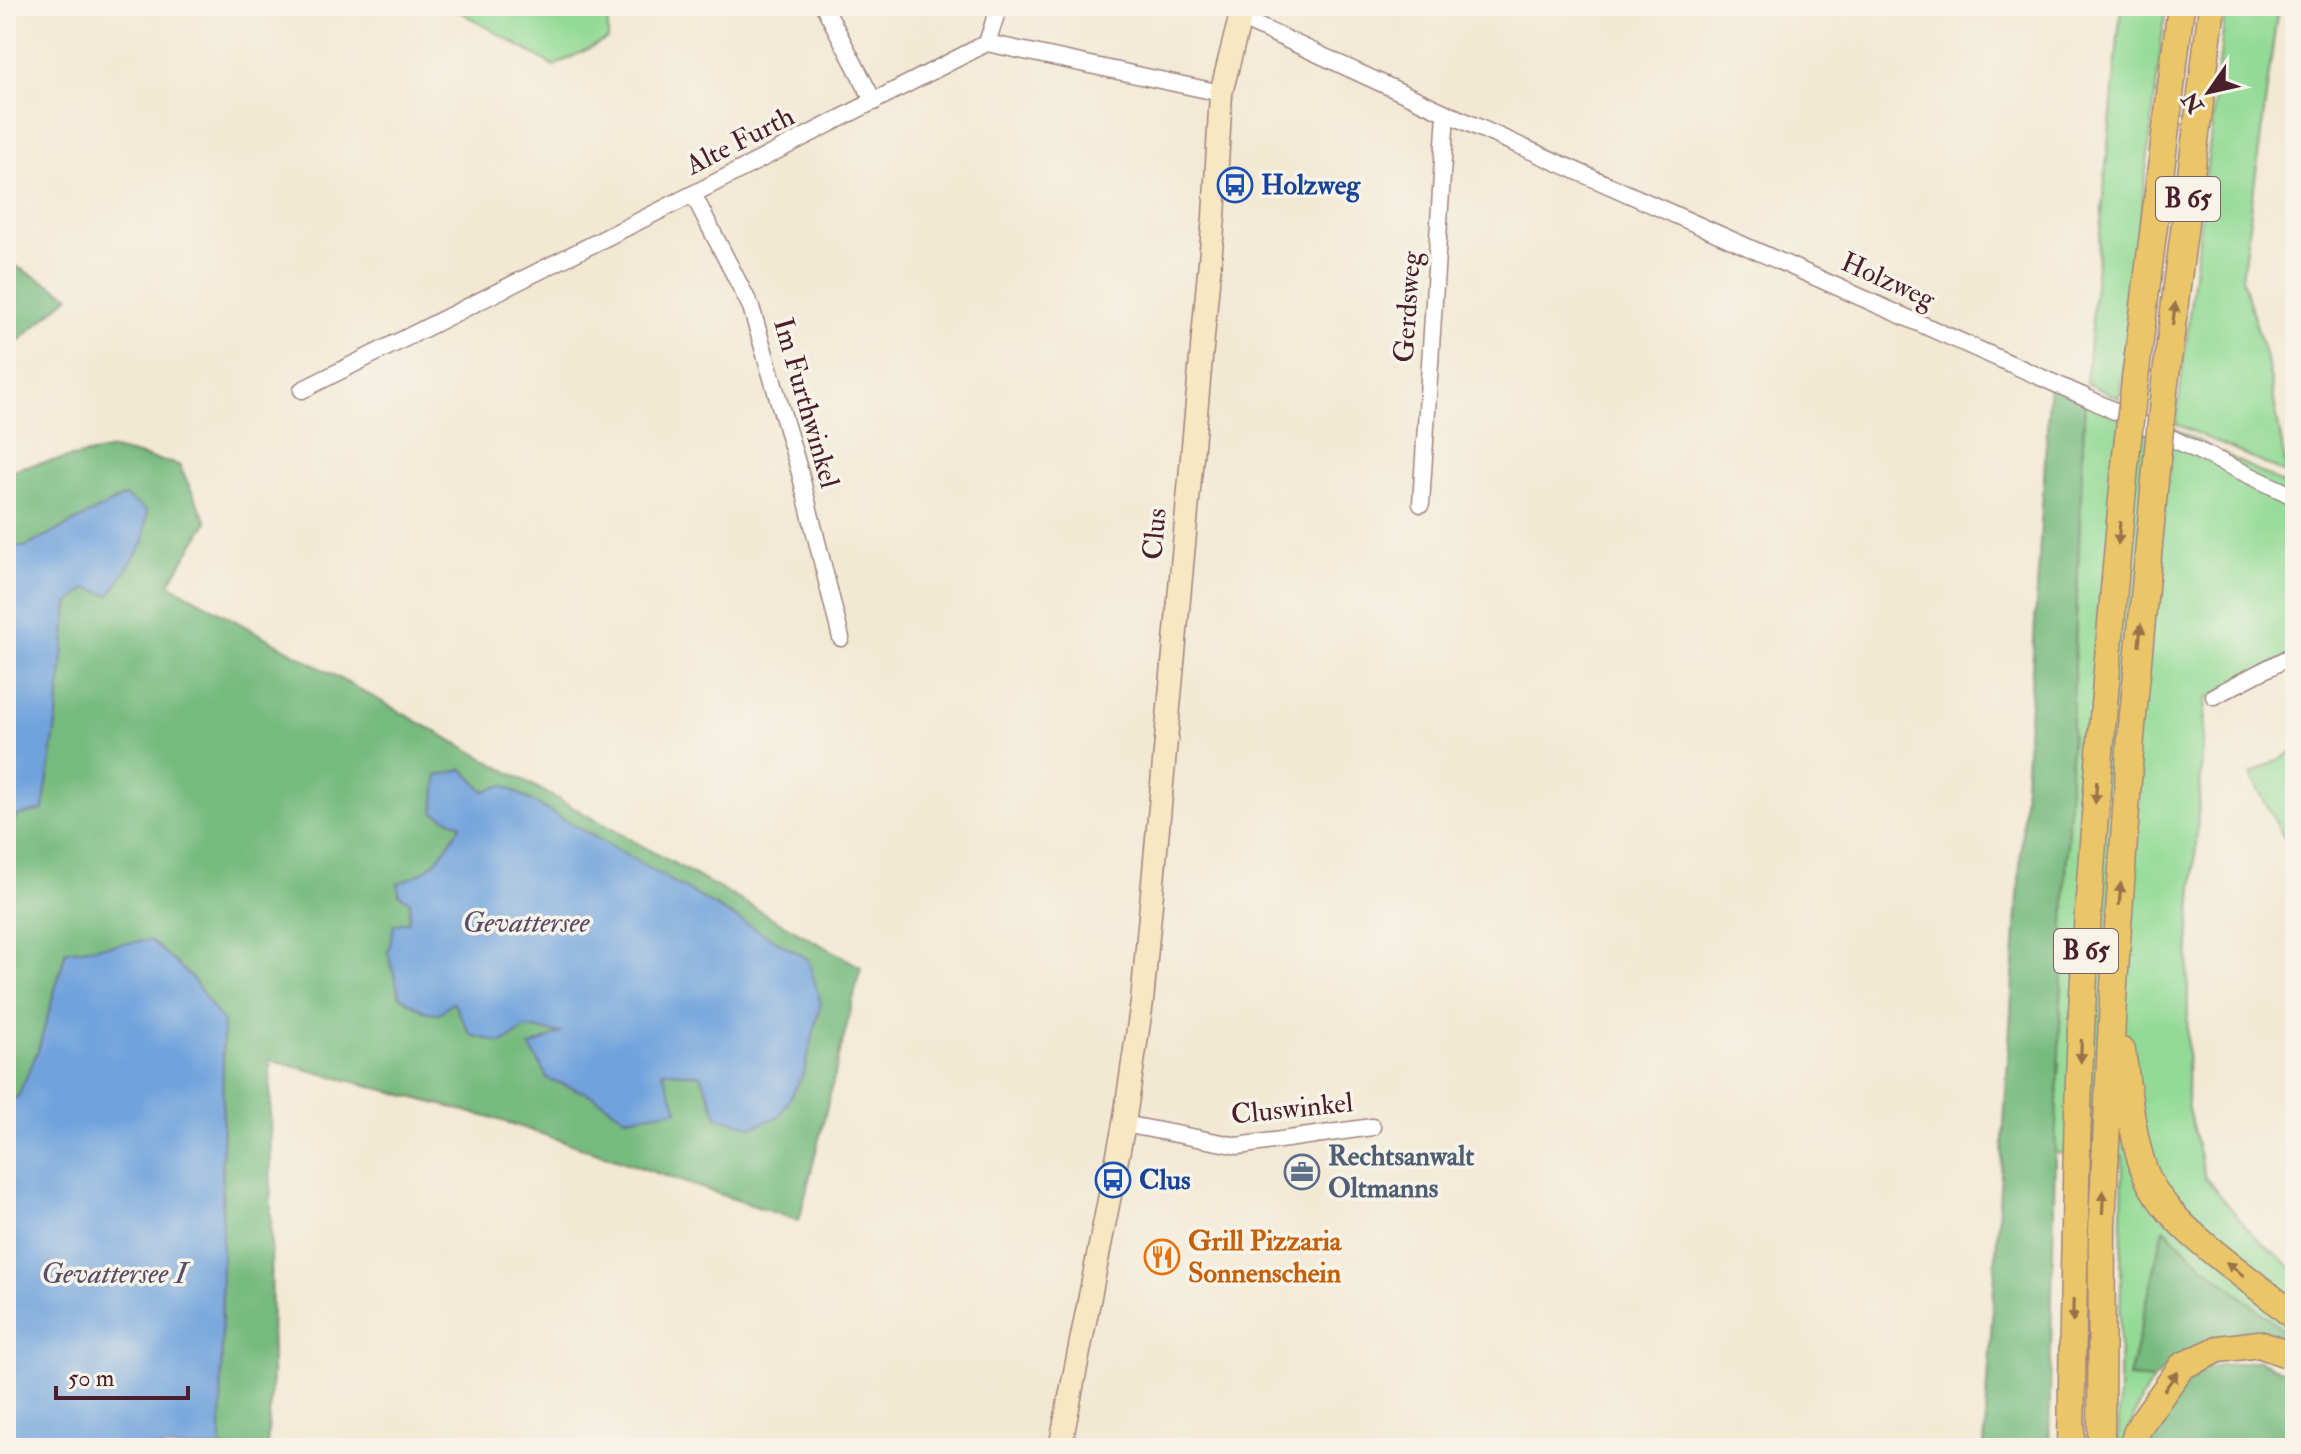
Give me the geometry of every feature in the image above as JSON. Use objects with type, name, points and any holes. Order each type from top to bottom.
[{"type":"highway","name":"B 65","points":[[2071,1448],[2073,1255],[2081,1030],[2096,791],[2126,455],[2181,6]]},
{"type":"highway","name":"B 65","points":[[2101,1448],[2102,1224],[2131,737],[2164,391],[2212,6]]},
{"type":"highway","points":[[2113,1000],[2137,1143],[2143,1168],[2157,1195],[2188,1229],[2295,1318]]},
{"type":"highway","points":[[2132,1448],[2142,1422],[2182,1366],[2219,1349],[2259,1344],[2295,1357]]},
{"type":"main road","name":"Clus","points":[[1060,1448],[1124,1124],[1142,1002],[1214,217],[1221,93],[1243,12]]},
{"type":"street","points":[[824,6],[874,102]]},
{"type":"street","points":[[999,6],[987,43],[1221,93]]},
{"type":"street","name":"Holzweg","points":[[1243,12],[1446,113],[2083,396],[2295,497]]},
{"type":"street","name":"Alte Furth","points":[[302,390],[987,43]]},
{"type":"street","name":"Gerdsweg","points":[[1421,504],[1446,113]]},
{"type":"street","name":"Im Furthwinkel","points":[[693,194],[751,307],[800,473],[841,638]]},
{"type":"street","points":[[2214,696],[2295,654]]},
{"type":"street","name":"Cluswinkel","points":[[1124,1124],[1238,1146],[1372,1127]]},
{"type":"green space","points":[[450,6],[608,6],[608,39],[554,66]]},
{"type":"green space","points":[[2121,6],[2166,6],[2119,398],[2086,383]]},
{"type":"green space","points":[[2226,6],[2278,6],[2242,278],[2268,365],[2287,474],[2176,424]]},
{"type":"green space","points":[[6,261],[70,296],[6,352]]},
{"type":"green space","points":[[2050,379],[2085,393],[2055,1153],[2049,1448],[1984,1448]]},
{"type":"green space","points":[[2085,393],[2175,429],[2295,490],[2295,653],[2206,699],[2188,960],[2187,1105],[2205,1177],[2252,1234],[2295,1270],[2295,1340],[2204,1266],[2165,1229],[2129,1377],[2153,1380],[2139,1404],[2123,1448],[2118,1448],[2123,1157],[2055,1153]]},
{"type":"green space","points":[[113,449],[179,465],[207,522],[169,584],[861,967],[799,1221],[503,1121],[270,1060],[272,1374],[267,1448],[221,1448],[223,1022],[66,951],[38,1051],[17,1099],[6,1096],[6,840],[16,816],[43,809],[57,717],[68,604],[87,588],[110,595],[117,581],[125,496],[25,547],[6,546],[6,473],[21,467]],"holes":[[[504,785],[808,959],[718,1117],[701,1075],[661,1071],[677,1109],[626,1118],[592,1095],[548,1079],[562,1033],[527,1028],[502,1043],[471,1035],[453,1002],[394,925],[409,921],[410,901],[398,883],[420,876],[440,857],[484,791]]]},
{"type":"green space","points":[[2295,751],[2295,858],[2250,775]]},
{"type":"green space","points":[[2164,1228],[2204,1266],[2295,1340],[2295,1347],[2166,1368],[2153,1380],[2129,1378]]},
{"type":"green space","points":[[2259,1360],[2295,1376],[2295,1448],[2145,1448],[2148,1431],[2170,1394],[2207,1367]]},
{"type":"water","points":[[125,496],[147,511],[144,542],[110,595],[87,588],[68,604],[57,717],[43,810],[16,816],[6,840],[6,546],[25,547]]},
{"type":"water","name":"Gevattersee","points":[[463,769],[484,791],[503,785],[808,959],[821,1003],[804,1073],[780,1116],[753,1127],[718,1117],[701,1075],[662,1071],[678,1110],[626,1118],[592,1095],[548,1079],[530,1047],[560,1033],[527,1028],[502,1043],[471,1035],[453,1002],[438,1014],[424,1011],[400,996],[388,953],[394,925],[409,921],[410,901],[399,895],[398,883],[436,861],[461,825],[434,812],[437,776]]},
{"type":"water","name":"Gevattersee I","points":[[150,940],[191,977],[223,1022],[221,1448],[6,1448],[6,1096],[17,1098],[38,1051],[66,951]]},
{"type":"place","name":"Holzweg","points":[[1235,185]]},
{"type":"place","name":"Rechtsanwalt Oltmanns","points":[[1302,1172]]},
{"type":"place","name":"Clus","points":[[1113,1180]]},
{"type":"place","name":"Grill Pizzaria Sonnenschein","points":[[1162,1257]]}]
